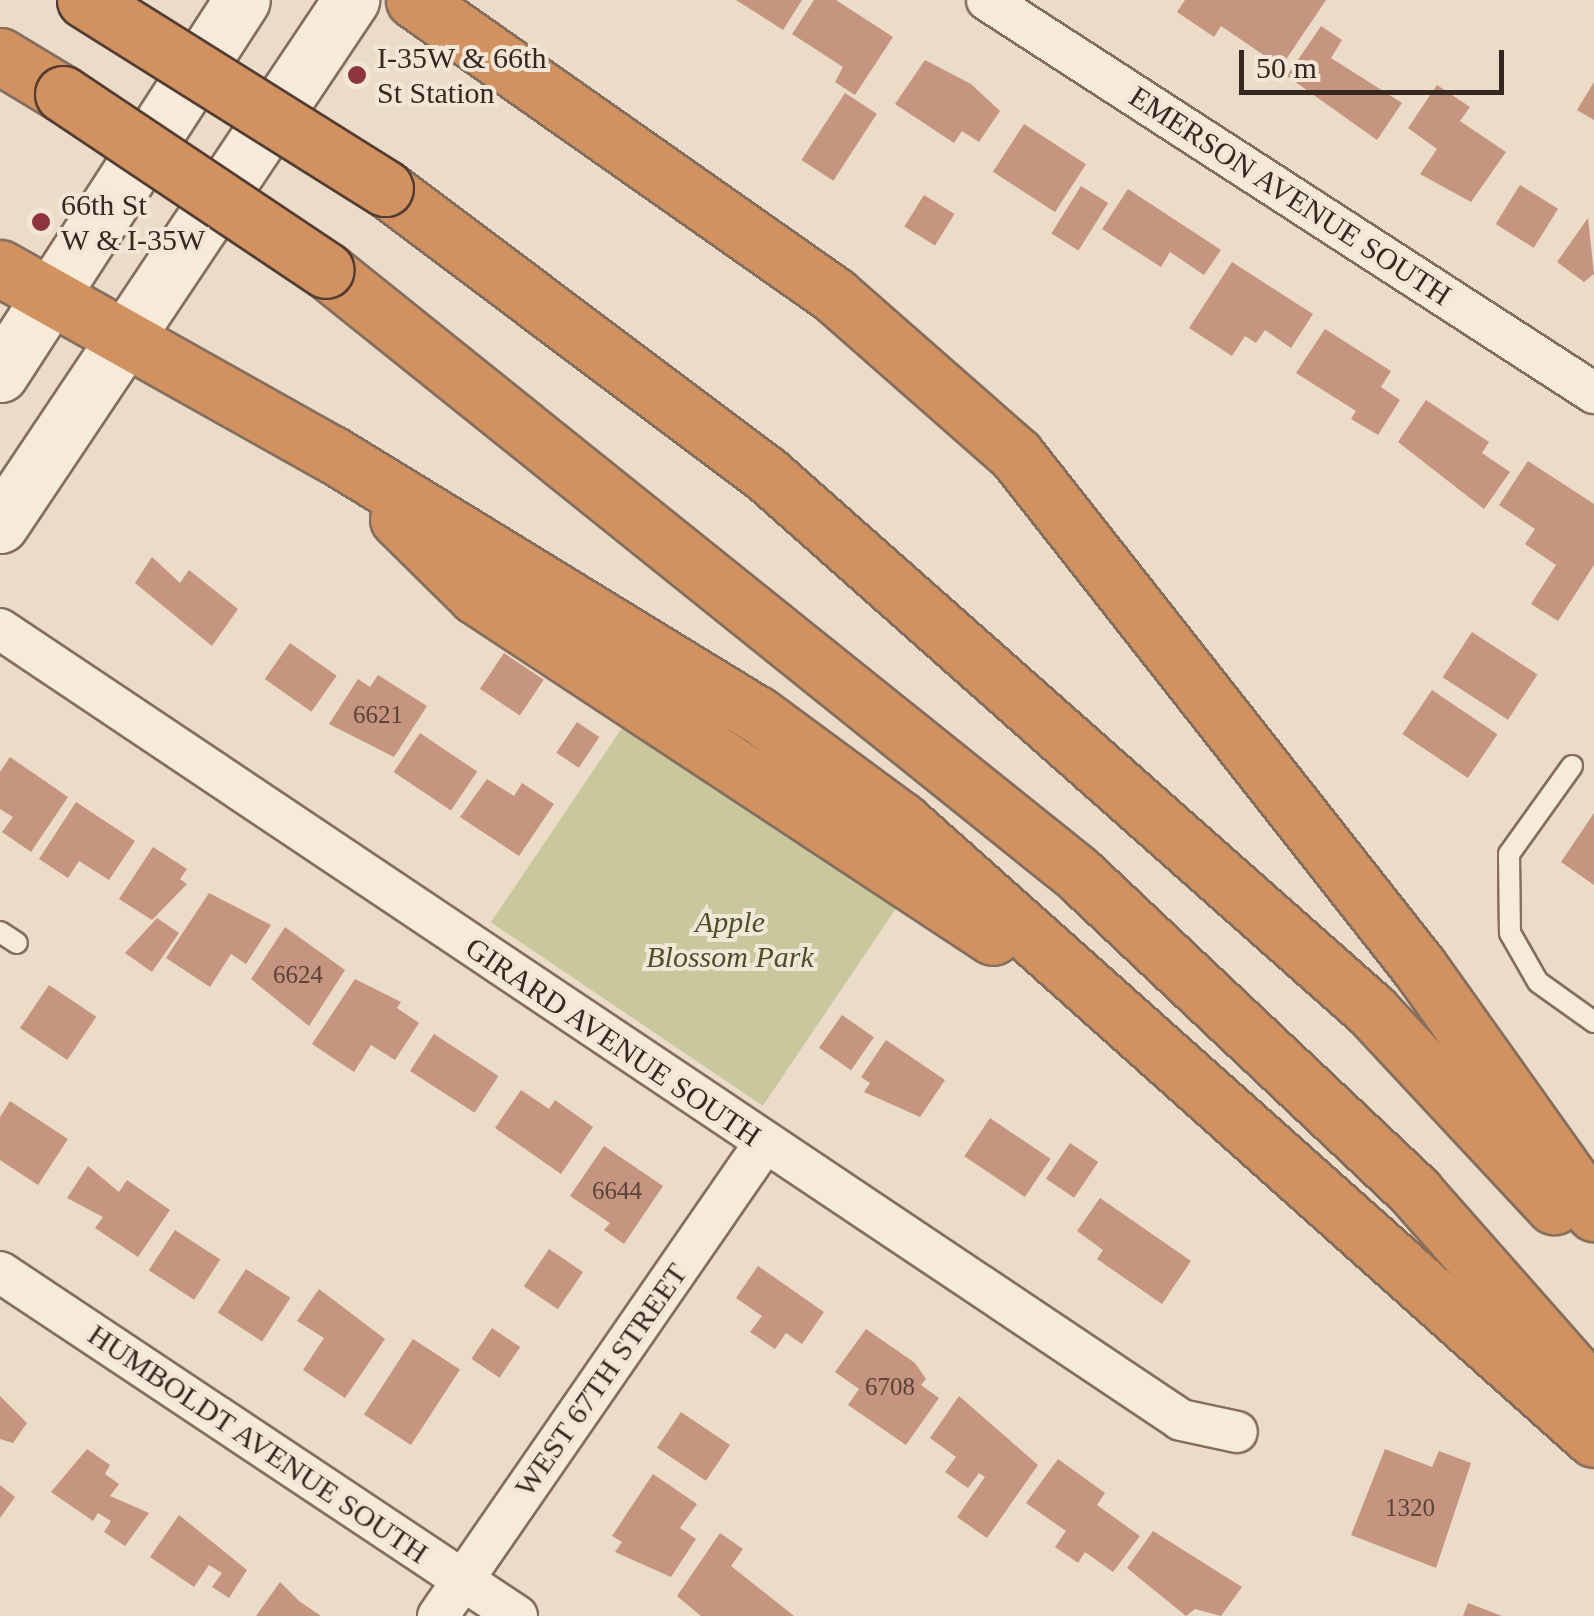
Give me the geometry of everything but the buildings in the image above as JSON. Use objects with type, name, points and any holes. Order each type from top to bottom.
[{"type":"highway","points":[[85,0],[385,188],[765,473],[1372,1011],[1594,1249]]},
{"type":"highway","points":[[414,0],[834,295],[1016,455],[1348,874],[1594,1213]]},
{"type":"highway","points":[[0,56],[326,270],[1078,873],[1416,1193],[1594,1395]]},
{"type":"highway","points":[[0,268],[124,342],[332,454],[757,714],[900,820],[1594,1439]]},
{"type":"main road","points":[[0,374],[242,0]]},
{"type":"main road","points":[[0,524],[351,0]]},
{"type":"street","name":"EMERSON AVENUE SOUTH","points":[[986,0],[1594,392]]},
{"type":"street","name":"GIRARD AVENUE SOUTH","points":[[0,629],[764,1144],[1182,1420],[1237,1432]]},
{"type":"street","name":"WEST 67TH STREET","points":[[438,1616],[764,1144]]},
{"type":"street","name":"HUMBOLDT AVENUE SOUTH","points":[[0,1272],[517,1616]]},
{"type":"lane","points":[[1572,766],[1509,854],[1510,933],[1538,982],[1594,1022]]},
{"type":"green space","name":"Apple Blossom Park","points":[[624,725],[896,908],[763,1106],[491,922]]},
{"type":"place","name":"I-35W & 66th St Station","points":[[357,75]]},
{"type":"place","name":"66th St W & I-35W","points":[[41,222]]}]
